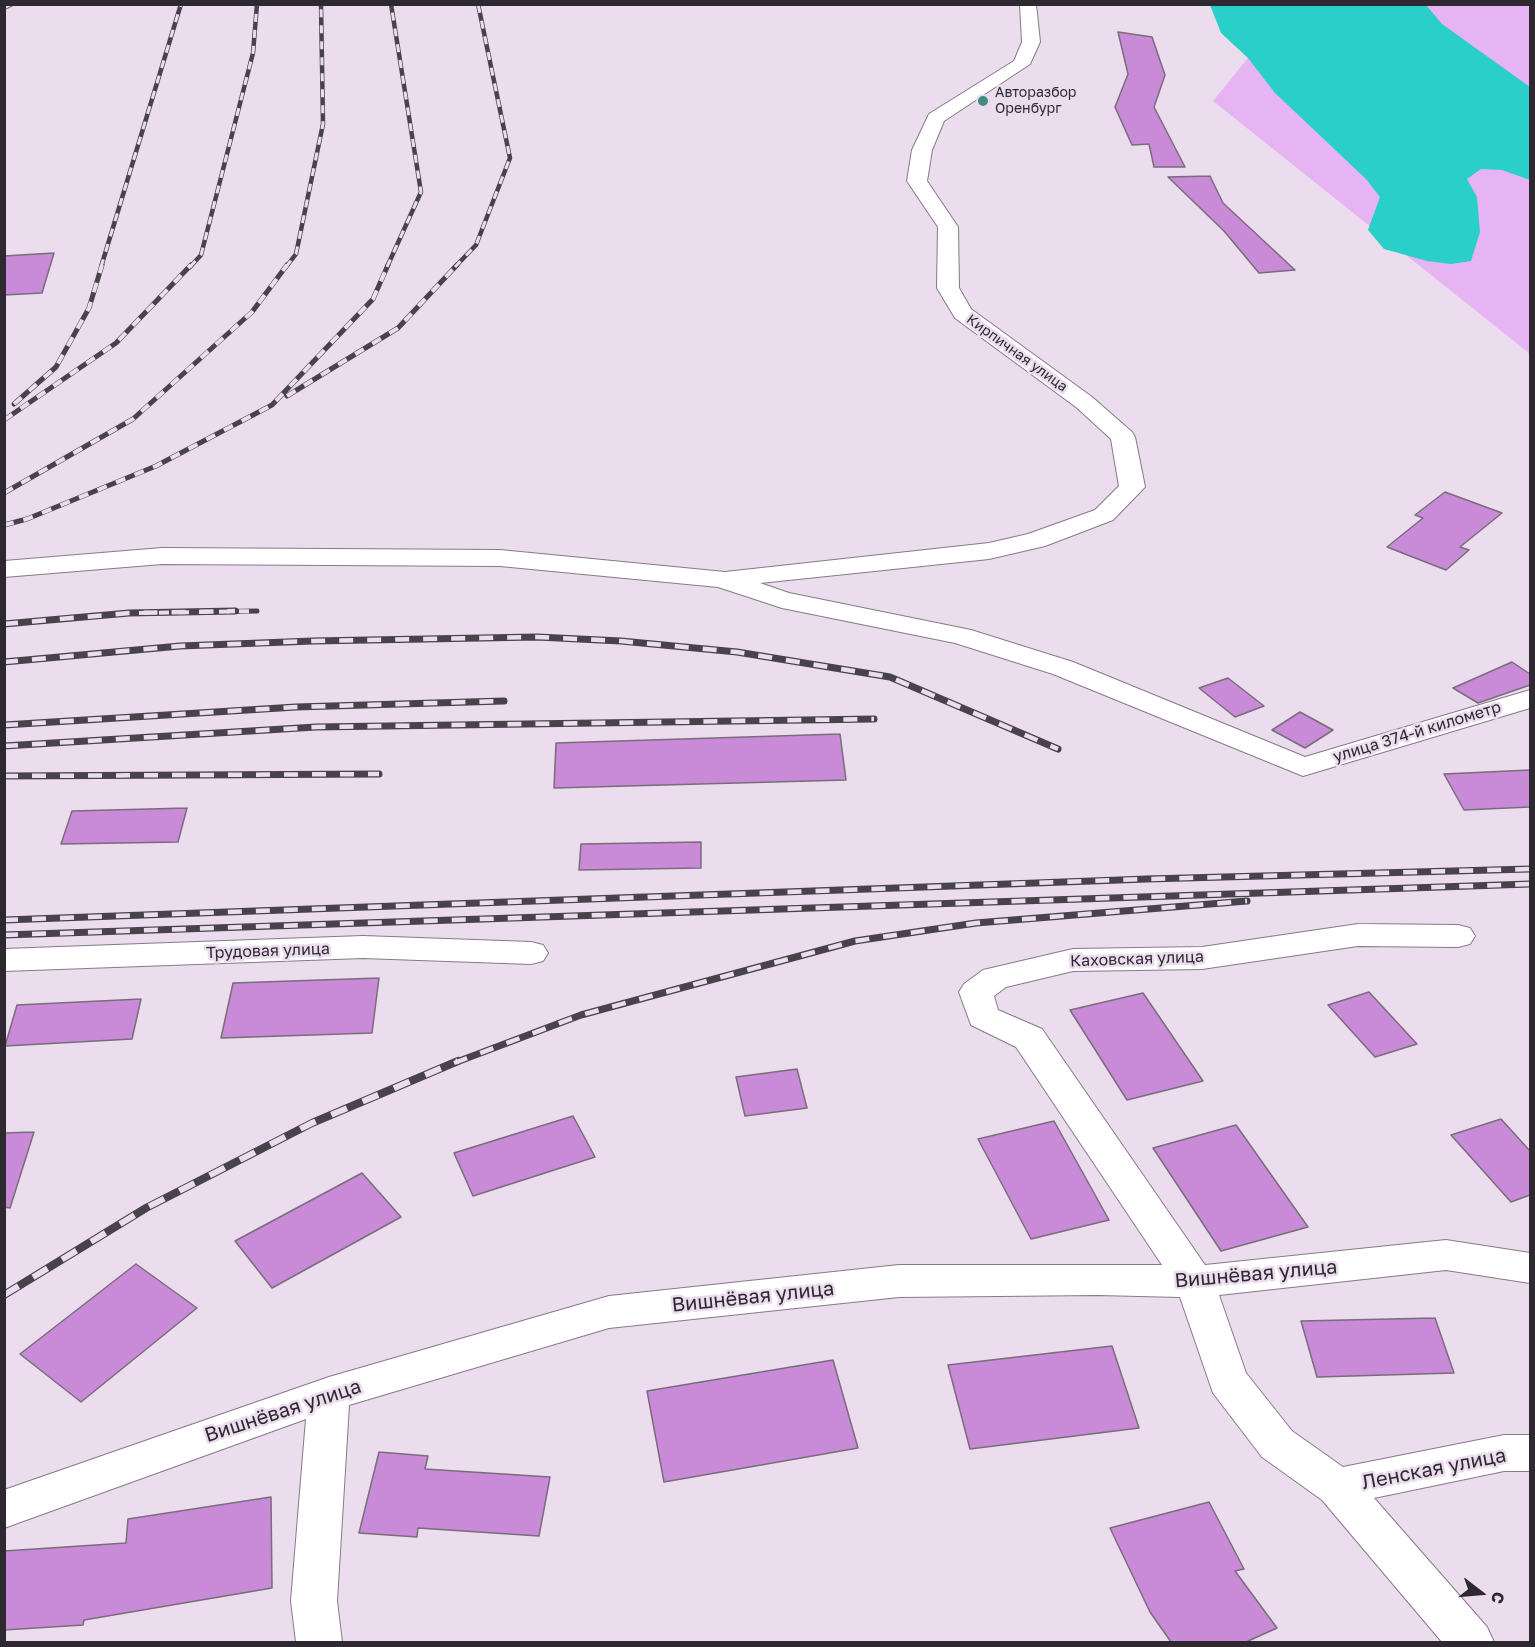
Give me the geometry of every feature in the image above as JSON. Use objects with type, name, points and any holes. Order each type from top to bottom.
[{"type":"street","name":"Кирпичная улица","points":[[722,579],[989,551],[1036,540],[1104,515],[1132,487],[1123,438],[1084,402],[963,313],[948,288],[948,228],[917,181],[922,150],[936,118],[1021,64],[1031,42],[1028,4]]},
{"type":"street","points":[[4,569],[162,556],[500,558],[722,579]]},
{"type":"street","name":"улица 374-й километр","points":[[722,579],[782,600],[961,636],[1051,665],[1303,767],[1530,699]]},
{"type":"street","name":"Каховская улица","points":[[1195,1282],[1029,1038],[983,1017],[976,993],[995,978],[1073,960],[1202,958],[1358,935],[1458,936]]},
{"type":"street","name":"Трудовая улица","points":[[4,960],[363,947],[531,953]]},
{"type":"street","name":"Вишнёвая улица","points":[[4,1509],[114,1468],[329,1394],[609,1312],[899,1281],[1098,1279],[1195,1282],[1446,1256],[1530,1268]]},
{"type":"street","points":[[1195,1282],[1228,1381],[1277,1444],[1337,1487],[1471,1642]]},
{"type":"street","points":[[319,1642],[314,1601],[329,1394]]},
{"type":"street","name":"Ленская улица","points":[[1337,1487],[1504,1453],[1530,1453]]},
{"type":"shaded area","points":[[1210,5],[1426,5],[1442,24],[1530,87],[1530,180],[1502,170],[1481,169],[1467,179],[1477,197],[1480,232],[1471,261],[1451,264],[1427,261],[1384,249],[1368,230],[1380,197],[1366,179],[1275,93],[1248,58],[1221,33]]},
{"type":"shaded area","points":[[1291,5],[1530,5],[1530,354],[1213,101]]},
{"type":"building","points":[[1118,32],[1152,37],[1165,75],[1154,107],[1185,167],[1154,167],[1149,144],[1132,145],[1115,107],[1128,74]]},
{"type":"building","points":[[1210,176],[1223,203],[1295,270],[1259,273],[1224,231],[1168,177]]},
{"type":"building","points":[[54,253],[42,293],[4,295],[4,256]]},
{"type":"building","points":[[1445,492],[1502,513],[1460,547],[1469,550],[1446,570],[1387,547],[1423,518],[1415,515]]},
{"type":"building","points":[[1512,662],[1530,674],[1530,685],[1478,703],[1453,688]]},
{"type":"building","points":[[1228,678],[1264,706],[1235,717],[1199,688]]},
{"type":"building","points":[[1300,712],[1333,730],[1305,748],[1272,730]]},
{"type":"building","points":[[840,734],[846,780],[554,788],[556,743]]},
{"type":"building","points":[[1530,770],[1530,807],[1464,810],[1444,774]]},
{"type":"building","points":[[187,808],[178,842],[61,844],[72,811]]},
{"type":"building","points":[[701,842],[701,868],[579,870],[581,844]]},
{"type":"building","points":[[379,978],[372,1033],[221,1038],[233,983]]},
{"type":"building","points":[[1369,992],[1417,1044],[1375,1057],[1328,1005]]},
{"type":"building","points":[[1143,993],[1203,1081],[1127,1100],[1070,1010]]},
{"type":"building","points":[[141,999],[132,1039],[5,1046],[17,1005]]},
{"type":"building","points":[[797,1069],[807,1108],[745,1116],[736,1077]]},
{"type":"building","points":[[573,1116],[595,1157],[473,1196],[454,1153]]},
{"type":"building","points":[[1501,1119],[1530,1151],[1530,1195],[1511,1202],[1451,1135]]},
{"type":"building","points":[[1054,1121],[1109,1220],[1031,1239],[978,1139]]},
{"type":"building","points":[[1236,1125],[1308,1227],[1221,1251],[1153,1148]]},
{"type":"building","points":[[34,1132],[10,1208],[4,1207],[4,1133]]},
{"type":"building","points":[[362,1173],[401,1217],[272,1288],[235,1241]]},
{"type":"building","points":[[136,1264],[197,1308],[81,1402],[20,1354]]},
{"type":"building","points":[[1435,1318],[1454,1373],[1317,1377],[1301,1321]]},
{"type":"building","points":[[1112,1346],[1139,1428],[970,1449],[948,1365]]},
{"type":"building","points":[[833,1360],[858,1448],[664,1482],[647,1391]]},
{"type":"building","points":[[379,1452],[428,1456],[425,1469],[550,1477],[539,1536],[418,1528],[417,1537],[359,1533]]},
{"type":"building","points":[[271,1497],[272,1588],[84,1620],[83,1625],[4,1630],[4,1551],[126,1543],[128,1519]]},
{"type":"building","points":[[1209,1502],[1244,1569],[1235,1571],[1277,1628],[1246,1642],[1171,1642],[1150,1612],[1110,1528]]},
{"type":"railway","points":[[4,8],[12,4]]},
{"type":"railway","points":[[101,267],[181,4]]},
{"type":"railway","points":[[190,267],[201,255],[253,53],[257,4]]},
{"type":"railway","points":[[286,267],[296,254],[323,124],[321,4]]},
{"type":"railway","points":[[387,267],[421,192],[391,4]]},
{"type":"railway","points":[[455,267],[476,245],[510,158],[478,4]]},
{"type":"railway","points":[[14,404],[56,367],[89,308],[102,265]]},
{"type":"railway","points":[[4,420],[116,343],[191,265]]},
{"type":"railway","points":[[4,493],[133,419],[252,312],[287,265]]},
{"type":"railway","points":[[4,525],[27,519],[156,466],[272,405],[373,299],[388,265]]},
{"type":"railway","points":[[287,396],[398,328],[457,265]]},
{"type":"railway","points":[[4,624],[129,613],[235,611]]},
{"type":"railway","points":[[139,613],[257,611]]},
{"type":"railway","points":[[4,662],[180,646],[313,641],[537,637],[621,641],[737,652],[890,677],[1058,749]]},
{"type":"railway","points":[[4,725],[296,707],[504,701]]},
{"type":"railway","points":[[4,746],[316,727],[874,719]]},
{"type":"railway","points":[[4,776],[379,774]]},
{"type":"railway","points":[[4,920],[1147,879],[1530,869]]},
{"type":"railway","points":[[4,935],[1530,884]]},
{"type":"railway","points":[[454,1063],[581,1015],[855,941],[976,923],[1247,901]]},
{"type":"railway","points":[[4,1295],[146,1208],[312,1123],[458,1061]]},
{"type":"place","name":"Авторазбор Оренбург","points":[[983,101]]}]
